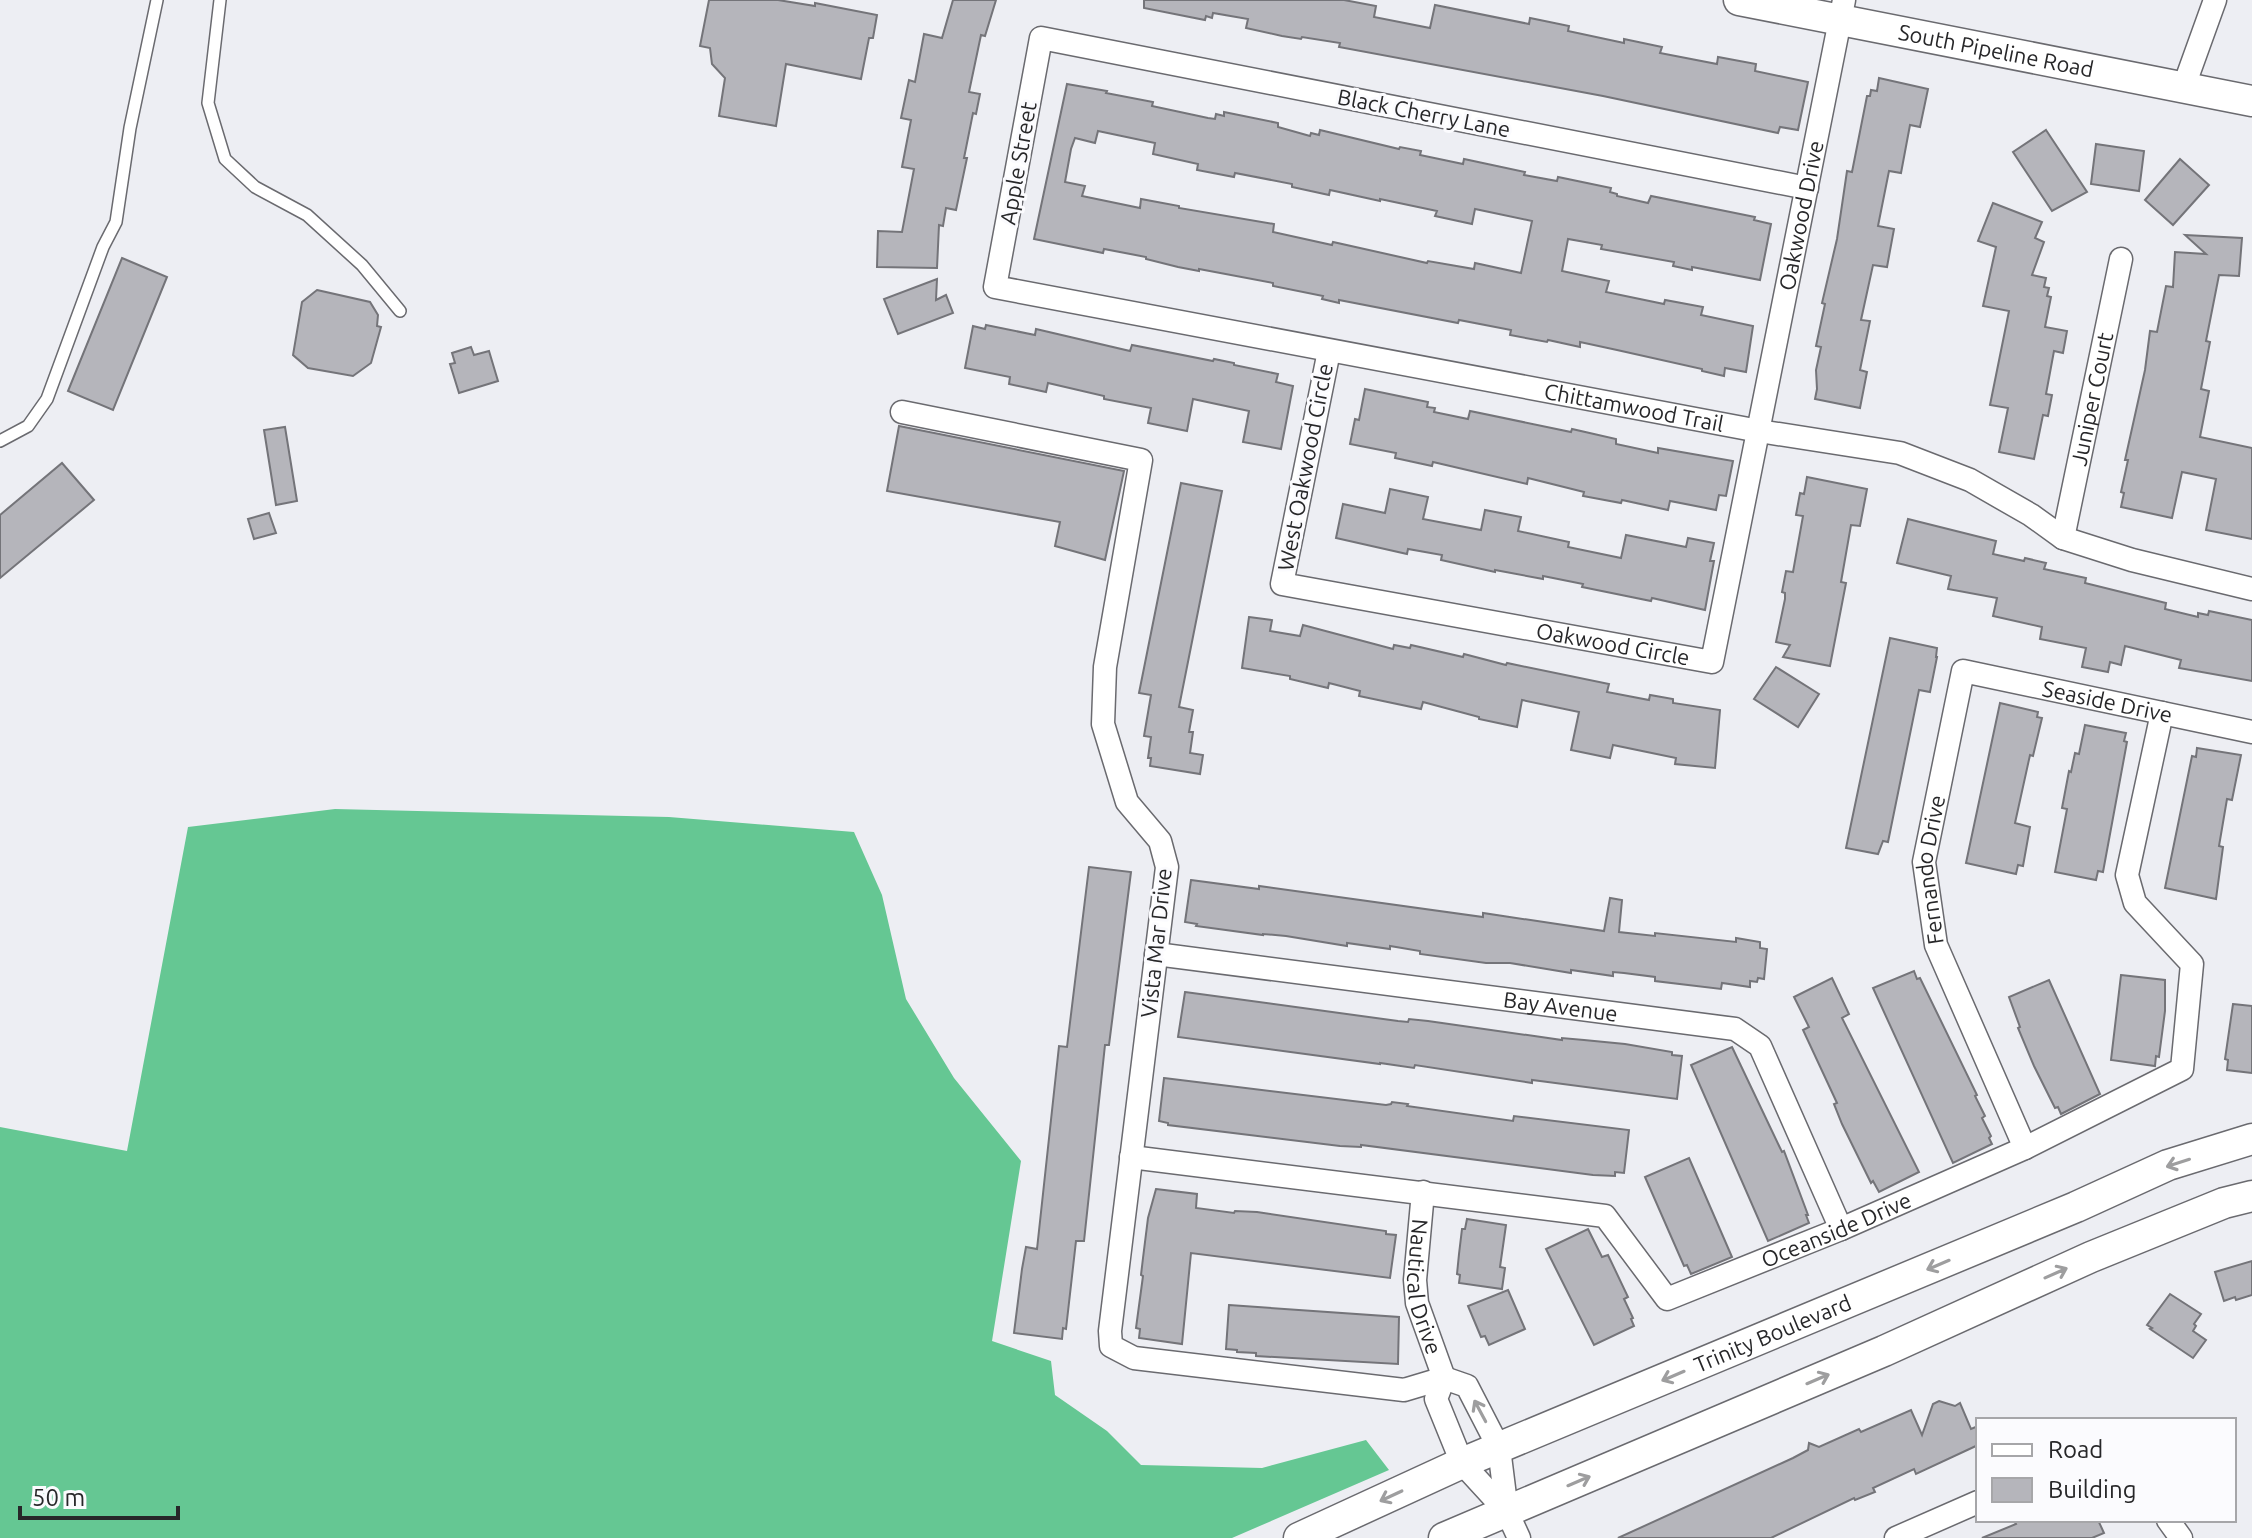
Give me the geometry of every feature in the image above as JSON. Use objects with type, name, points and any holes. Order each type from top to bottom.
[{"type":"main road","name":"South Pipeline Road","points":[[1739,0],[1841,10],[2252,101]]},
{"type":"main road","name":"Trinity Boulevard","points":[[1299,1538],[1462,1463],[2061,1213],[2168,1165],[2252,1139]]},
{"type":"main road","points":[[1444,1538],[1513,1525],[2091,1257],[2224,1203],[2252,1196]]},
{"type":"street","points":[[2184,86],[2215,0]]},
{"type":"street","name":"Oakwood Drive","points":[[1759,431],[1841,10]]},
{"type":"street","name":"Black Cherry Lane","points":[[1041,38],[1807,188]]},
{"type":"street","name":"Apple Street","points":[[995,287],[1041,38]]},
{"type":"street","name":"Juniper Court","points":[[2063,538],[2121,259]]},
{"type":"street","name":"Chittamwood Trail","points":[[995,287],[1759,431],[1900,453],[1970,480],[2031,515],[2063,538],[2132,560],[2252,589]]},
{"type":"street","name":"West Oakwood Circle","points":[[1282,584],[1329,351]]},
{"type":"street","name":"Vista Mar Drive","points":[[902,412],[1141,460],[1105,667],[1103,724],[1127,802],[1160,841],[1167,867],[1110,1331],[1111,1346],[1134,1358],[1404,1390],[1444,1378]]},
{"type":"street","name":"Oakwood Circle","points":[[1282,584],[1712,662],[1759,431]]},
{"type":"street","name":"Seaside Drive","points":[[1963,671],[2252,732]]},
{"type":"street","name":"Fernando Drive","points":[[1963,671],[1924,862],[1936,945],[2025,1148]]},
{"type":"street","name":"Oceanside Drive","points":[[1131,1157],[1605,1216],[1667,1299],[1841,1229],[2025,1148],[2182,1069],[2192,964],[2135,903],[2127,875],[2162,713]]},
{"type":"street","name":"Bay Avenue","points":[[1156,954],[1735,1029],[1760,1046],[1841,1229]]},
{"type":"street","name":"Nautical Drive","points":[[1423,1192],[1415,1280],[1417,1303],[1444,1378],[1436,1399],[1462,1463],[1513,1525]]},
{"type":"street","name":"Nautical Drive","points":[[1444,1378],[1467,1386],[1499,1448],[1513,1525]]},
{"type":"street","points":[[1896,1538],[1976,1503]]},
{"type":"lane","points":[[0,441],[28,426],[47,399],[103,247],[116,222],[130,128],[157,0]]},
{"type":"lane","points":[[220,0],[208,103],[225,159],[255,187],[307,215],[362,265],[400,311]]},
{"type":"green space","points":[[335,809],[669,817],[854,832],[882,895],[906,999],[954,1078],[1021,1161],[992,1341],[1051,1361],[1055,1395],[1107,1431],[1141,1465],[1262,1468],[1366,1440],[1389,1470],[1232,1538],[0,1538],[0,1127],[127,1151],[188,827]]},
{"type":"building","points":[[709,0],[778,0],[815,6],[815,3],[877,15],[861,79],[786,64],[776,126],[719,116],[725,78],[712,64],[710,48],[700,46]]},
{"type":"building","points":[[953,0],[996,0],[985,36],[981,35],[969,92],[980,94],[976,114],[973,113],[956,210],[946,208],[943,226],[939,225],[937,268],[877,267],[878,231],[902,232],[914,169],[902,167],[911,120],[901,118],[909,80],[915,82],[924,34],[942,38]]},
{"type":"building","points":[[1144,0],[1344,0],[1376,6],[1374,17],[1430,28],[1435,5],[1529,24],[1530,18],[1569,26],[1568,31],[1624,43],[1624,39],[1662,47],[1660,53],[1717,64],[1718,57],[1756,64],[1755,71],[1808,82],[1798,130],[1780,127],[1778,133],[1603,96],[1339,47],[1340,43],[1282,36],[1246,28],[1248,19],[1213,13],[1212,18],[1206,16],[1205,20],[1144,8]]},
{"type":"building","points":[[1879,78],[1928,89],[1920,127],[1910,125],[1901,173],[1889,171],[1878,226],[1894,229],[1887,267],[1873,265],[1861,320],[1870,321],[1860,370],[1867,372],[1860,408],[1815,399],[1821,347],[1816,346],[1847,171],[1852,172],[1867,96],[1870,96],[1871,90],[1877,91]]},
{"type":"building","points":[[1067,84],[1153,102],[1152,106],[1208,118],[1215,119],[1216,114],[1224,116],[1224,112],[1278,123],[1278,127],[1310,136],[1311,133],[1319,135],[1320,130],[1399,149],[1421,151],[1420,155],[1463,164],[1464,159],[1525,172],[1524,175],[1557,181],[1558,177],[1611,188],[1610,192],[1617,196],[1648,203],[1651,196],[1755,217],[1754,220],[1771,224],[1760,280],[1673,266],[1674,262],[1601,249],[1602,245],[1568,239],[1562,271],[1609,281],[1606,292],[1664,304],[1665,300],[1703,307],[1701,315],[1753,326],[1746,372],[1725,368],[1724,376],[1580,342],[1580,347],[1547,342],[1510,335],[1511,330],[1459,320],[1458,323],[1339,300],[1339,303],[1322,299],[1323,296],[1273,286],[1273,283],[1178,267],[1104,249],[1103,253],[1034,239]],"holes":[[[1098,131],[1155,143],[1153,154],[1198,164],[1197,170],[1234,177],[1235,173],[1329,195],[1330,190],[1380,199],[1437,211],[1435,216],[1472,224],[1475,209],[1532,221],[1521,273],[1475,263],[1474,269],[1427,263],[1333,242],[1332,245],[1273,232],[1274,224],[1141,199],[1140,208],[1082,196],[1085,186],[1065,182],[1075,138],[1095,143]]]},
{"type":"building","points":[[2046,130],[2087,192],[2052,211],[2013,152]]},
{"type":"building","points":[[2096,144],[2144,151],[2139,191],[2091,184]]},
{"type":"building","points":[[2180,159],[2209,185],[2173,225],[2145,200]]},
{"type":"building","points":[[1993,203],[2042,222],[2035,238],[2044,242],[2032,275],[2046,278],[2044,287],[2049,288],[2047,296],[2051,297],[2045,327],[2067,331],[2063,353],[2054,351],[2046,394],[2052,395],[2048,416],[2043,415],[2034,459],[1999,452],[2008,408],[1990,405],[2009,311],[1983,306],[1996,247],[1978,241]]},
{"type":"building","points":[[2185,235],[2242,238],[2239,276],[2219,275],[2206,341],[2210,342],[2201,389],[2209,391],[2200,437],[2252,448],[2252,539],[2206,530],[2216,479],[2182,472],[2172,518],[2121,507],[2128,460],[2125,460],[2145,370],[2150,331],[2157,332],[2166,286],[2173,287],[2175,252],[2206,254]]},
{"type":"building","points":[[122,258],[167,277],[113,410],[68,391]]},
{"type":"building","points":[[937,279],[936,300],[946,295],[953,313],[898,334],[884,299]]},
{"type":"building","points":[[317,290],[370,302],[378,315],[377,326],[381,327],[371,363],[353,376],[308,368],[293,355],[302,302]]},
{"type":"building","points":[[986,325],[1035,335],[1036,329],[1130,351],[1132,345],[1278,374],[1276,382],[1293,386],[1281,449],[1243,442],[1249,411],[1193,399],[1187,431],[1148,423],[1151,408],[1048,383],[1046,392],[1009,384],[1010,377],[965,368],[973,326],[985,329]]},
{"type":"building","points":[[471,347],[474,355],[489,351],[498,381],[459,393],[450,364],[455,363],[452,353]]},
{"type":"building","points":[[1365,389],[1428,402],[1427,407],[1435,408],[1434,412],[1468,419],[1470,411],[1571,432],[1572,429],[1616,439],[1616,444],[1658,453],[1658,448],[1733,461],[1726,496],[1719,495],[1716,510],[1670,501],[1668,510],[1583,496],[1584,492],[1528,478],[1527,484],[1433,462],[1432,466],[1395,458],[1396,453],[1350,444]]},
{"type":"building","points":[[899,426],[1124,471],[1105,560],[1055,546],[1060,522],[887,491]]},
{"type":"building","points":[[285,427],[297,501],[276,505],[264,430]]},
{"type":"building","points":[[62,463],[94,500],[0,578],[0,515]]},
{"type":"building","points":[[1807,477],[1867,489],[1860,526],[1851,525],[1841,582],[1846,583],[1830,666],[1783,657],[1790,645],[1776,642],[1785,599],[1782,592],[1786,571],[1793,572],[1803,516],[1796,515],[1800,493],[1804,494]]},
{"type":"building","points":[[1181,483],[1222,491],[1179,707],[1193,710],[1189,732],[1193,732],[1190,753],[1203,755],[1200,774],[1150,766],[1151,737],[1144,736],[1151,695],[1139,693]]},
{"type":"building","points":[[1390,489],[1428,497],[1423,519],[1481,530],[1485,510],[1521,517],[1518,531],[1569,542],[1568,547],[1621,558],[1626,535],[1686,547],[1688,538],[1714,543],[1705,610],[1582,587],[1583,584],[1543,576],[1543,579],[1495,572],[1441,560],[1442,555],[1408,549],[1407,554],[1336,538],[1343,504],[1385,513]]},
{"type":"building","points":[[269,513],[276,533],[254,539],[248,519]]},
{"type":"building","points":[[1908,519],[1996,541],[1993,554],[2046,563],[2044,569],[2086,578],[2085,583],[2166,603],[2165,609],[2198,617],[2198,613],[2208,615],[2209,611],[2252,620],[2252,681],[2179,668],[2181,660],[2125,646],[2121,665],[2110,662],[2108,672],[2082,667],[2086,648],[2040,639],[2042,627],[1993,616],[1997,598],[1948,589],[1951,576],[1897,563]]},
{"type":"building","points":[[1249,617],[1272,620],[1270,631],[1300,636],[1303,625],[1393,649],[1394,645],[1410,648],[1411,645],[1463,657],[1464,654],[1609,684],[1607,692],[1649,700],[1650,695],[1673,699],[1673,703],[1720,710],[1715,768],[1675,764],[1676,758],[1613,745],[1610,758],[1571,750],[1579,712],[1522,700],[1517,727],[1423,702],[1421,709],[1359,696],[1360,691],[1329,683],[1328,688],[1290,679],[1290,676],[1242,668]]},
{"type":"building","points":[[1890,638],[1937,648],[1937,657],[1930,692],[1919,690],[1888,842],[1883,841],[1878,854],[1846,848]]},
{"type":"building","points":[[1776,667],[1819,694],[1798,727],[1754,699]]},
{"type":"building","points":[[2000,703],[2038,712],[2037,717],[2042,718],[2033,756],[2030,755],[2015,823],[2030,827],[2023,866],[2018,865],[2016,874],[1966,863]]},
{"type":"building","points":[[2085,725],[2126,733],[2124,741],[2127,742],[2103,872],[2098,871],[2096,880],[2055,872],[2067,809],[2062,808],[2069,771],[2075,753],[2079,754]]},
{"type":"building","points":[[2197,748],[2241,755],[2232,800],[2227,799],[2219,846],[2223,847],[2216,899],[2165,888],[2192,756],[2196,757]]},
{"type":"building","points":[[1089,867],[1131,872],[1109,1045],[1105,1045],[1084,1241],[1076,1241],[1066,1329],[1063,1328],[1062,1339],[1014,1333],[1026,1247],[1037,1249],[1059,1046],[1067,1047]]},
{"type":"building","points":[[1191,880],[1259,889],[1259,886],[1483,917],[1483,913],[1604,931],[1610,898],[1622,900],[1619,932],[1760,942],[1760,948],[1767,949],[1764,979],[1750,981],[1750,987],[1722,983],[1721,989],[1655,981],[1655,977],[1624,973],[1613,972],[1613,976],[1571,970],[1571,973],[1420,954],[1420,951],[1390,946],[1390,949],[1347,943],[1347,946],[1196,926],[1185,922]]},
{"type":"building","points":[[1914,971],[1977,1095],[1985,1116],[1982,1118],[1991,1136],[1992,1144],[1953,1163],[1873,988]]},
{"type":"building","points":[[2121,975],[2165,980],[2165,1011],[2155,1066],[2111,1060]]},
{"type":"building","points":[[1832,978],[1849,1014],[1842,1018],[1919,1172],[1879,1192],[1873,1181],[1871,1183],[1842,1124],[1834,1104],[1837,1103],[1803,1030],[1809,1027],[1794,997]]},
{"type":"building","points":[[2049,980],[2100,1094],[2061,1114],[2034,1066],[2009,997]]},
{"type":"building","points":[[1185,992],[1398,1021],[1428,1021],[1672,1052],[1672,1055],[1682,1056],[1677,1099],[1178,1037]]},
{"type":"building","points":[[2233,1004],[2252,1006],[2252,1073],[2227,1070],[2228,1060],[2225,1059]]},
{"type":"building","points":[[1732,1047],[1784,1151],[1808,1215],[1809,1223],[1768,1241],[1691,1065]]},
{"type":"building","points":[[1164,1078],[1386,1105],[1392,1102],[1513,1121],[1514,1116],[1629,1130],[1624,1173],[1615,1172],[1615,1176],[1593,1175],[1361,1145],[1340,1146],[1168,1125],[1159,1121]]},
{"type":"building","points":[[1689,1158],[1732,1257],[1691,1274],[1687,1265],[1684,1266],[1645,1177]]},
{"type":"building","points":[[1156,1189],[1197,1194],[1196,1208],[1234,1213],[1257,1212],[1386,1231],[1386,1234],[1396,1235],[1390,1278],[1191,1253],[1182,1344],[1139,1338],[1140,1329],[1136,1328],[1141,1275],[1148,1218]]},
{"type":"building","points":[[1467,1219],[1506,1225],[1500,1267],[1505,1268],[1502,1289],[1459,1283],[1460,1275],[1457,1274],[1462,1229],[1465,1229]]},
{"type":"building","points":[[1588,1229],[1602,1257],[1608,1255],[1628,1297],[1624,1299],[1634,1326],[1594,1345],[1546,1249]]},
{"type":"building","points":[[2252,1261],[2252,1295],[2224,1301],[2215,1272]]},
{"type":"building","points":[[1508,1290],[1525,1329],[1489,1345],[1485,1336],[1481,1337],[1468,1306]]},
{"type":"building","points":[[2170,1294],[2201,1314],[2193,1331],[2206,1340],[2193,1358],[2147,1325]]},
{"type":"building","points":[[1229,1305],[1399,1317],[1398,1364],[1256,1356],[1256,1353],[1226,1349]]},
{"type":"building","points":[[1939,1401],[1955,1406],[1960,1403],[1971,1429],[1976,1427],[1976,1446],[1916,1474],[1914,1469],[1873,1488],[1875,1492],[1854,1498],[1771,1538],[1618,1538],[1793,1458],[1808,1450],[1809,1443],[1819,1447],[1911,1410],[1922,1435],[1933,1404]]},
{"type":"building","points":[[2099,1522],[2104,1533],[2092,1538],[1982,1538],[2016,1524]]}]
